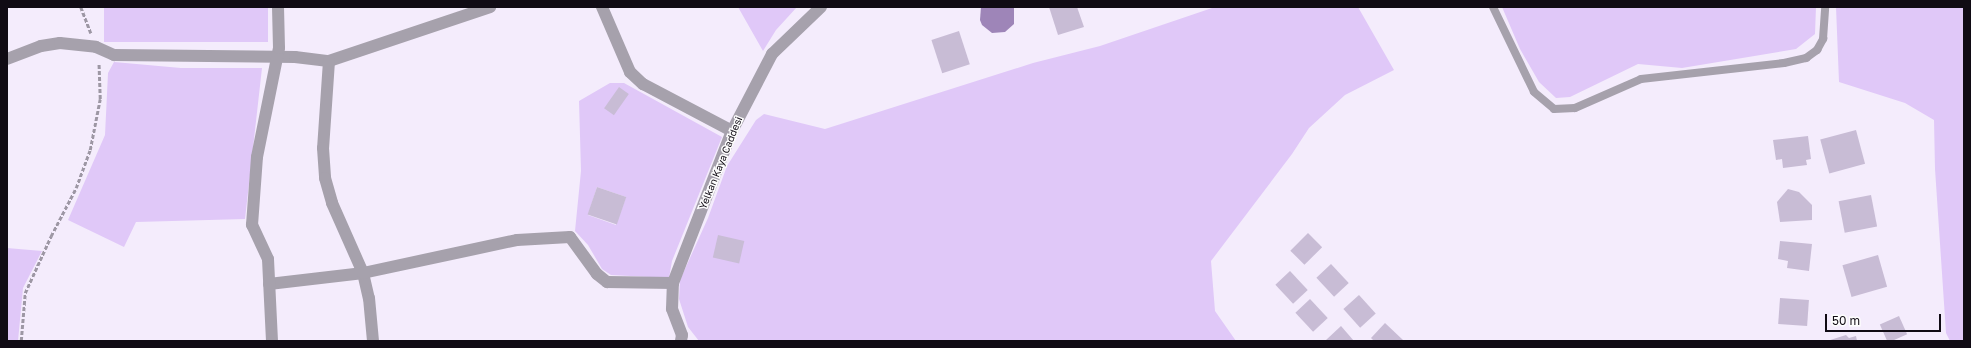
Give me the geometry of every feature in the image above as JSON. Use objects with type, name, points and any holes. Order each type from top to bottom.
[{"type":"street","points":[[272,341],[268,258],[252,225],[257,157],[279,48],[278,7]]},
{"type":"street","points":[[7,59],[41,46],[60,44],[96,47],[114,55],[276,57],[329,61],[490,7]]},
{"type":"street","points":[[602,7],[630,72],[643,84],[732,131]]},
{"type":"street","name":"Yelkan Kaya Caddesi","points":[[681,341],[682,335],[672,309],[673,283],[732,131],[772,54],[821,7]]},
{"type":"street","points":[[329,61],[323,148],[325,178],[342,227],[363,273],[369,298],[373,341]]},
{"type":"street","points":[[269,284],[363,273],[517,240],[570,237],[597,274],[607,282],[673,283]]},
{"type":"lane","points":[[1493,7],[1534,92],[1554,109],[1575,108],[1641,79],[1777,64],[1806,58],[1817,50],[1823,38],[1825,7]]},
{"type":"path","points":[[21,341],[25,293],[51,236],[76,188],[90,150],[100,99],[100,68],[96,47],[81,7]]},
{"type":"shaded area","points":[[104,7],[268,7],[268,42],[104,42]]},
{"type":"shaded area","points":[[738,7],[797,7],[776,30],[763,51]]},
{"type":"shaded area","points":[[981,7],[1014,7],[1014,24],[1005,32],[992,33],[982,25],[980,20]]},
{"type":"shaded area","points":[[1215,7],[1358,7],[1394,70],[1345,95],[1309,128],[1292,154],[1211,261],[1215,311],[1236,341],[699,341],[688,327],[679,299],[680,280],[708,218],[727,166],[756,120],[764,114],[825,129],[1033,63],[1100,46]]},
{"type":"shaded area","points":[[1502,7],[1816,7],[1815,34],[1796,49],[1682,68],[1638,64],[1570,97],[1556,98],[1539,82],[1520,49]]},
{"type":"shaded area","points":[[1836,7],[1964,7],[1964,341],[1950,341],[1946,333],[1935,169],[1934,120],[1905,103],[1839,82]]},
{"type":"shaded area","points":[[114,62],[181,68],[262,68],[245,219],[136,222],[124,247],[68,220],[105,135],[108,73]]},
{"type":"shaded area","points":[[610,83],[624,83],[722,137],[672,261],[669,278],[611,275],[602,269],[588,245],[575,231],[581,171],[579,101]],"holes":[[[597,187],[626,197],[616,225],[588,215]]]},
{"type":"shaded area","points":[[7,248],[42,251],[23,288],[18,341],[7,341]]},
{"type":"building","points":[[1049,7],[1077,7],[1084,27],[1058,35]]},
{"type":"building","points":[[959,31],[970,64],[942,73],[931,40]]},
{"type":"building","points":[[619,87],[629,94],[614,115],[604,108]]},
{"type":"building","points":[[1856,130],[1865,164],[1829,173],[1820,140]]},
{"type":"building","points":[[1808,136],[1811,159],[1806,160],[1807,165],[1783,168],[1782,159],[1776,160],[1773,140]]},
{"type":"building","points":[[597,187],[626,197],[617,225],[588,214]]},
{"type":"building","points":[[1788,189],[1799,192],[1812,205],[1812,220],[1780,222],[1777,202]]},
{"type":"building","points":[[1871,195],[1877,226],[1845,233],[1839,201]]},
{"type":"building","points":[[1308,233],[1322,247],[1304,265],[1290,251]]},
{"type":"building","points":[[718,235],[744,241],[739,263],[713,257]]},
{"type":"building","points":[[1780,241],[1812,244],[1809,271],[1787,268],[1788,261],[1778,259]]},
{"type":"building","points":[[1878,255],[1887,287],[1852,297],[1842,265]]},
{"type":"building","points":[[1331,264],[1349,283],[1334,297],[1316,278]]},
{"type":"building","points":[[1290,271],[1308,290],[1293,304],[1275,285]]},
{"type":"building","points":[[1359,295],[1376,314],[1360,328],[1343,309]]},
{"type":"building","points":[[1780,298],[1809,300],[1807,326],[1778,324]]},
{"type":"building","points":[[1310,299],[1328,318],[1313,332],[1295,313]]},
{"type":"building","points":[[1899,316],[1907,334],[1892,341],[1887,341],[1880,325]]},
{"type":"building","points":[[1385,323],[1403,340],[1402,341],[1374,341],[1371,338]]},
{"type":"building","points":[[1341,326],[1354,341],[1326,340]]},
{"type":"building","points":[[1846,335],[1849,338],[1856,336],[1857,341],[1827,341]]}]
